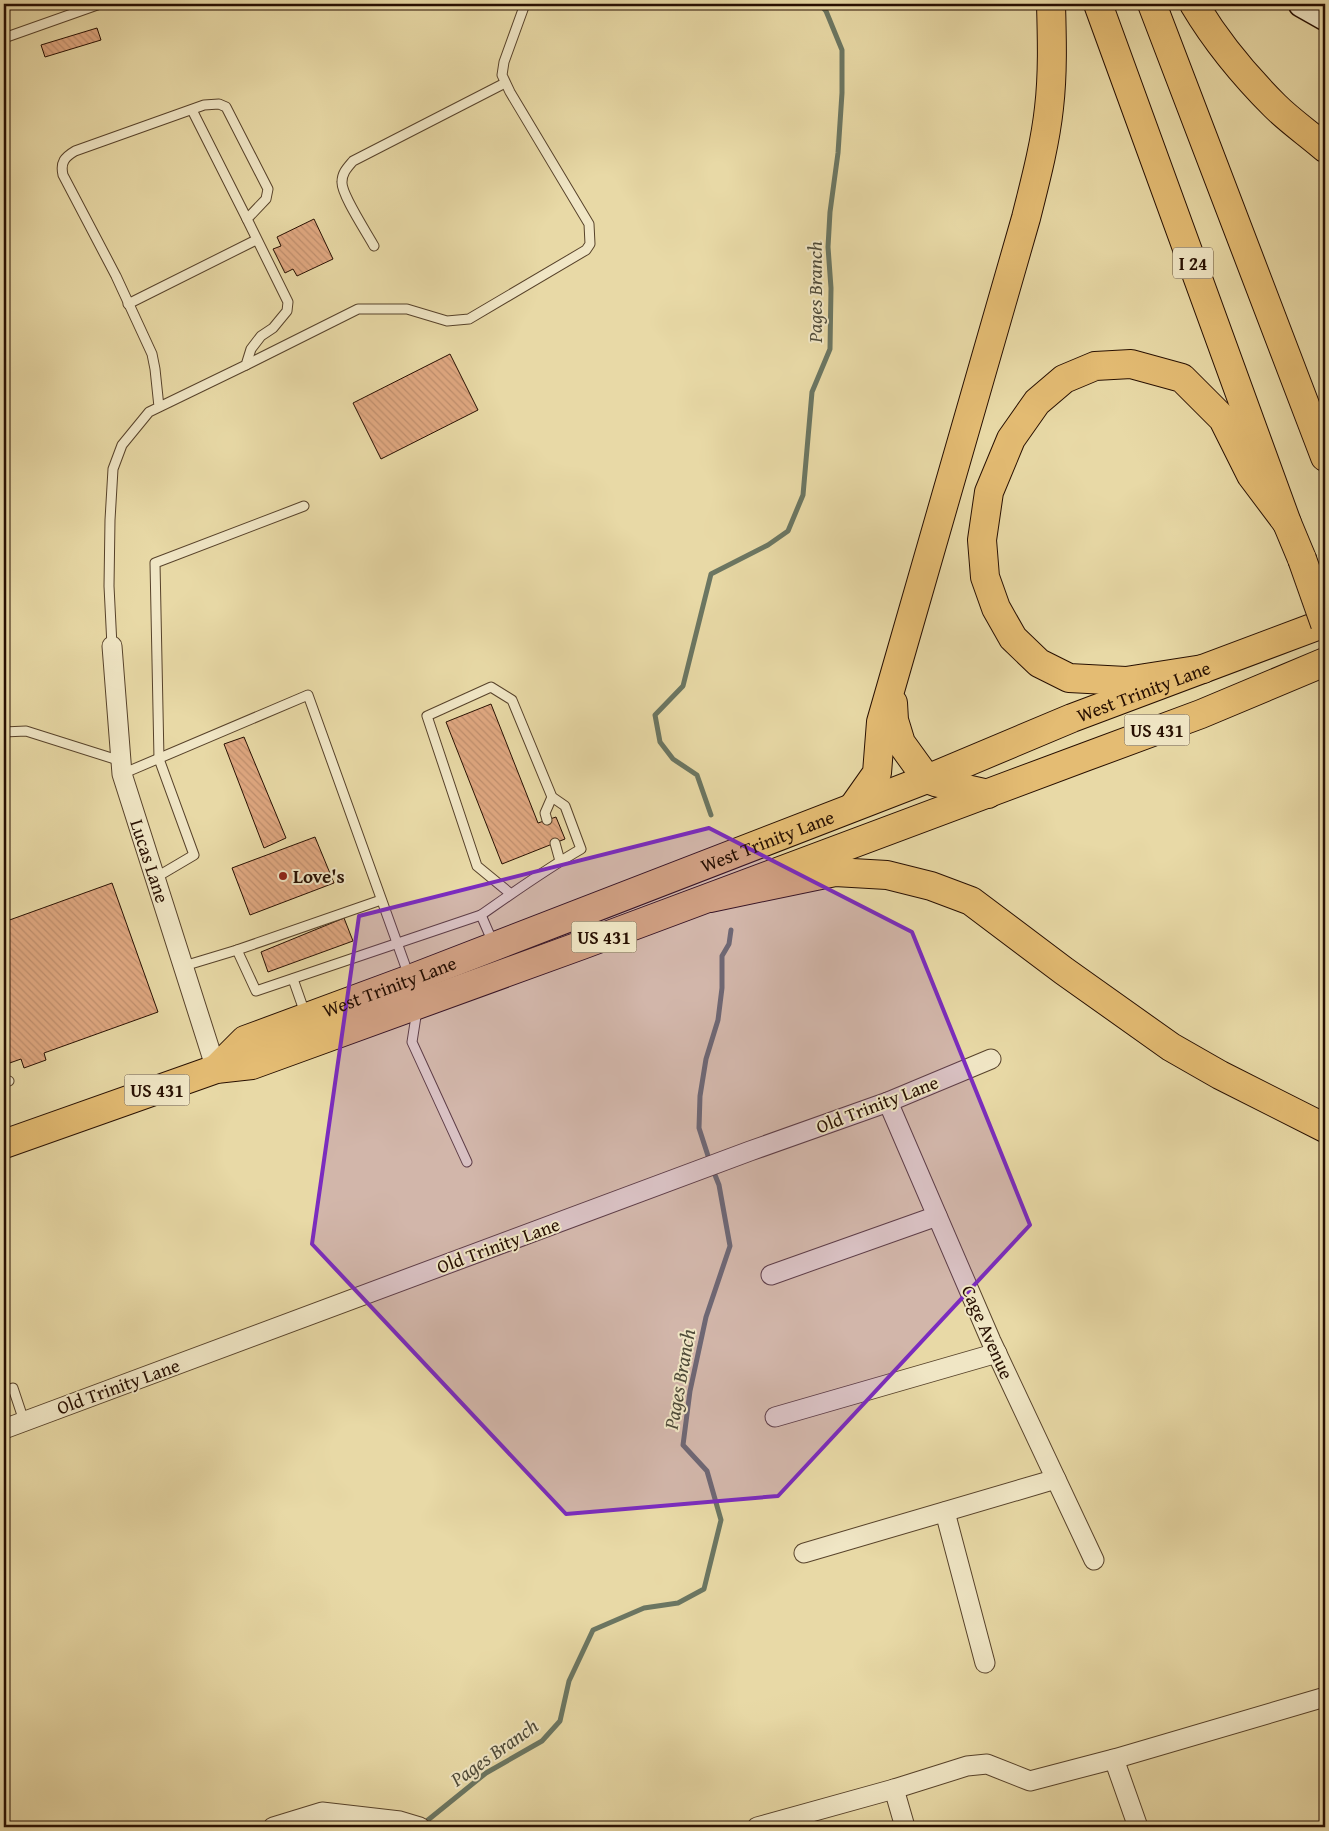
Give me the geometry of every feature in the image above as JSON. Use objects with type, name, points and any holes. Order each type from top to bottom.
[{"type":"main road","points":[[853,808],[876,773],[882,722],[1026,218],[1041,157],[1049,108],[1052,53],[1051,4]]},
{"type":"main road","name":"I 24","points":[[1098,4],[1325,624]]},
{"type":"main road","points":[[1152,4],[1325,456]]},
{"type":"main road","points":[[1194,4],[1206,25],[1234,62],[1276,107],[1325,148]]},
{"type":"main road","points":[[1203,669],[1126,681],[1069,678],[1039,663],[1013,638],[996,608],[985,577],[982,540],[988,492],[1011,439],[1037,402],[1064,379],[1095,366],[1131,364],[1182,378],[1223,419],[1251,475],[1287,523]]},
{"type":"main road","name":"West Trinity Lane","points":[[4,1144],[216,1069],[252,1065],[311,1029],[500,960],[853,808],[1072,718],[1325,624]]},
{"type":"main road","name":"West Trinity Lane","points":[[500,960],[710,898],[1201,714],[1325,662]]},
{"type":"main road","points":[[892,689],[894,720],[901,743],[927,779],[988,794]]},
{"type":"main road","points":[[710,898],[835,872],[887,875],[931,886],[971,901],[1170,1047],[1220,1075],[1325,1128]]},
{"type":"street","points":[[1302,4],[1325,17]]},
{"type":"street","name":"Lucas Lane","points":[[112,646],[122,767],[216,1069]]},
{"type":"street","name":"Old Trinity Lane","points":[[4,1428],[750,1151],[888,1102],[991,1060]]},
{"type":"street","name":"Cage Avenue","points":[[888,1102],[997,1353],[1094,1560]]},
{"type":"street","points":[[771,1275],[937,1216]]},
{"type":"street","points":[[775,1417],[997,1353]]},
{"type":"street","points":[[804,1553],[1056,1480]]},
{"type":"street","points":[[944,1512],[985,1663]]},
{"type":"street","points":[[757,1827],[894,1790],[967,1766],[987,1764],[1030,1781],[1114,1759],[1325,1697]]},
{"type":"street","points":[[1114,1759],[1138,1827]]},
{"type":"street","points":[[894,1790],[905,1827]]},
{"type":"street","points":[[273,1827],[322,1812],[400,1821],[420,1827]]},
{"type":"lane","points":[[4,38],[87,6],[100,4]]},
{"type":"lane","points":[[112,646],[109,586],[113,469],[122,445],[149,412],[358,308],[407,309],[447,320],[468,319],[586,250],[590,244],[589,224],[502,75],[504,62],[525,4]]},
{"type":"lane","points":[[374,246],[346,196],[342,183],[344,171],[353,161],[505,83]]},
{"type":"lane","points":[[160,407],[152,354],[62,175],[61,166],[65,157],[75,151],[204,105],[219,104],[226,107],[268,189],[266,199],[247,219]]},
{"type":"lane","points":[[192,110],[288,302],[287,311],[256,343],[246,365]]},
{"type":"lane","points":[[128,304],[256,240]]},
{"type":"lane","points":[[155,878],[194,856],[159,759],[155,563],[304,506]]},
{"type":"lane","points":[[237,950],[256,991],[481,914],[581,849],[565,806],[552,797],[512,700],[491,687],[426,716],[477,866],[511,894]]},
{"type":"lane","points":[[4,732],[26,731],[122,767],[159,759],[308,696],[414,992],[412,1042],[466,1162]]},
{"type":"lane","points":[[547,820],[545,813],[552,797]]},
{"type":"lane","points":[[554,843],[560,861]]},
{"type":"lane","points":[[184,966],[237,950],[381,900]]},
{"type":"lane","points":[[481,914],[500,960]]},
{"type":"lane","points":[[293,979],[311,1029]]},
{"type":"lane","points":[[4,1391],[13,1388],[24,1421]]},
{"type":"highlighted area","points":[[709,828],[912,932],[1030,1225],[778,1496],[566,1514],[312,1244],[359,916]]},
{"type":"building","points":[[97,28],[101,40],[45,57],[41,45]]},
{"type":"building","points":[[314,219],[333,259],[297,276],[293,269],[285,273],[273,249],[281,246],[277,237]]},
{"type":"building","points":[[450,354],[478,410],[381,459],[353,403]]},
{"type":"building","points":[[491,704],[538,823],[556,817],[565,839],[502,864],[446,722]]},
{"type":"building","name":"Love's","points":[[244,737],[286,838],[264,848],[224,744]]},
{"type":"building","name":"Love's","points":[[315,837],[334,883],[250,915],[232,868]]},
{"type":"building","points":[[112,883],[158,1012],[44,1053],[46,1060],[24,1068],[21,1059],[4,1065],[4,922]]},
{"type":"building","name":"Love's","points":[[344,918],[353,941],[268,972],[261,952]]},
{"type":"waterway","name":"Pages Branch","points":[[711,815],[697,775],[673,759],[660,742],[655,715],[683,686],[711,574],[768,545],[788,531],[803,495],[812,392],[830,349],[831,288],[828,247],[842,93],[842,50],[826,11],[820,4]]},
{"type":"waterway","name":"Pages Branch","points":[[710,1162],[699,1128],[700,1096],[706,1059],[718,1020],[722,988],[722,956],[729,944],[731,930]]},
{"type":"waterway","name":"Pages Branch","points":[[423,1824],[486,1773],[542,1741],[560,1721],[569,1681],[593,1630],[644,1608],[678,1603],[704,1589],[721,1520],[707,1471],[683,1445],[690,1391],[706,1317],[730,1246],[719,1185],[713,1170]]},
{"type":"place","name":"Love's","points":[[283,876]]}]
